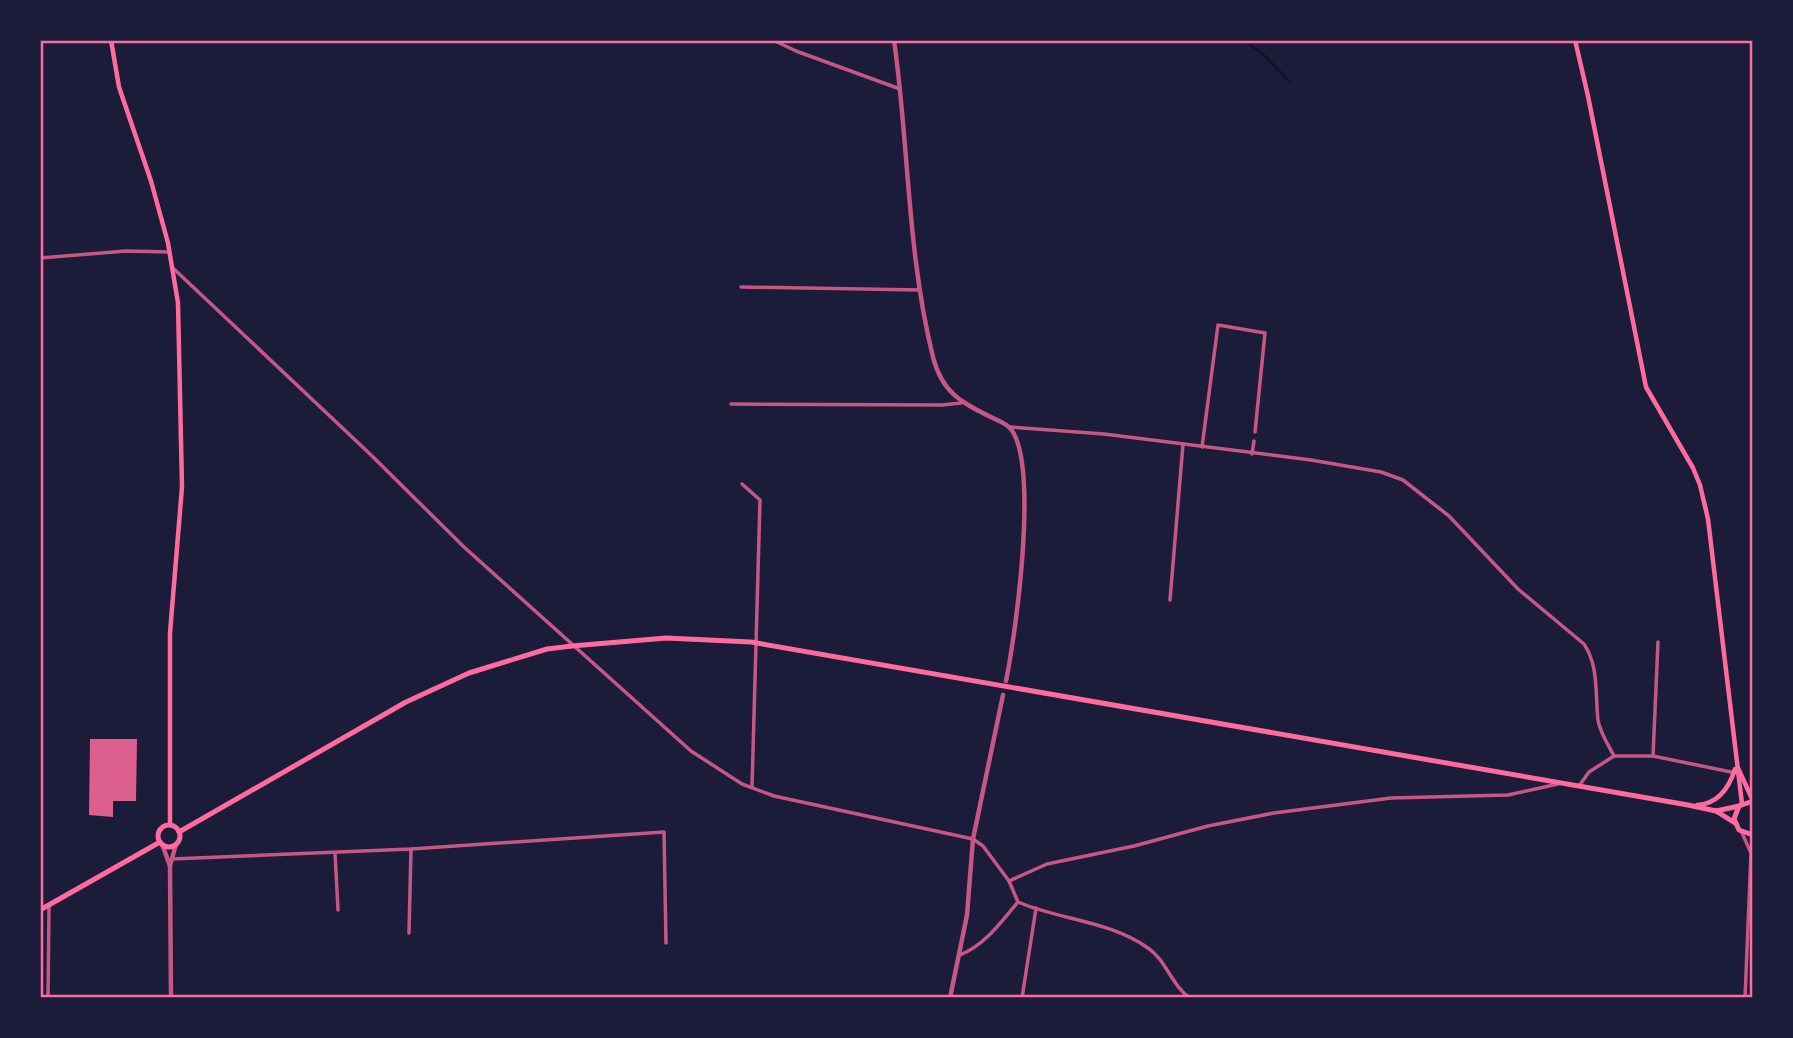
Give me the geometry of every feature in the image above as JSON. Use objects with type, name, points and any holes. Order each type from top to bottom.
[{"type":"main road","points":[[111,40],[119,88],[138,139],[170,252],[178,303],[182,488],[170,633],[170,825]]},
{"type":"main road","points":[[1575,40],[1646,387],[1693,468],[1706,508],[1736,764],[1735,773],[1726,790],[1705,804],[1688,805]]},
{"type":"main road","points":[[179,832],[334,742],[437,687],[505,661],[547,649],[666,638],[755,643],[1688,805],[1716,811],[1735,823],[1742,833],[1753,835]]},
{"type":"main road","points":[[1716,811],[1753,801],[1736,764]]},
{"type":"main road","points":[[1735,773],[1741,788],[1735,823]]},
{"type":"main road","points":[[170,825],[179,832],[180,838],[176,844],[168,846],[161,843],[158,835],[161,829],[170,825]]},
{"type":"main road","points":[[40,910],[161,843]]},
{"type":"street","points":[[773,40],[900,89]]},
{"type":"street","points":[[894,40],[920,290],[938,372],[949,392],[961,402],[1010,427],[1104,434],[1311,460],[1381,472],[1403,480],[1440,508],[1518,589],[1584,643],[1593,664],[1598,721],[1614,756]]},
{"type":"street","points":[[40,258],[125,251],[170,252]]},
{"type":"street","points":[[174,269],[370,454],[455,539],[691,751],[742,784],[774,796],[974,839],[983,846],[1009,881],[1018,902],[1130,937],[1150,949],[1166,966],[1184,995],[1190,998]]},
{"type":"street","points":[[741,287],[920,290]]},
{"type":"street","points":[[1202,447],[1218,326],[1265,333],[1255,432]]},
{"type":"street","points":[[731,404],[942,405],[961,402]]},
{"type":"street","points":[[1006,681],[1016,633],[1025,489],[1020,447],[1010,427]]},
{"type":"street","points":[[1252,454],[1254,441]]},
{"type":"street","points":[[1170,600],[1183,444]]},
{"type":"street","points":[[742,484],[760,500],[752,787]]},
{"type":"street","points":[[1653,756],[1658,642]]},
{"type":"street","points":[[950,998],[967,915],[974,839],[1003,695]]},
{"type":"street","points":[[1579,786],[1589,772],[1614,756],[1653,756],[1735,773]]},
{"type":"street","points":[[1009,881],[1047,864],[1274,813],[1391,798],[1508,794],[1559,784]]},
{"type":"street","points":[[172,859],[411,849],[664,832],[666,943]]},
{"type":"street","points":[[1742,833],[1751,853],[1745,998]]},
{"type":"street","points":[[161,843],[170,866]]},
{"type":"street","points":[[172,998],[170,866],[176,844]]},
{"type":"street","points":[[410,933],[411,849]]},
{"type":"street","points":[[335,853],[338,910]]},
{"type":"street","points":[[960,955],[979,944],[1002,923],[1018,902]]},
{"type":"street","points":[[48,998],[49,906]]},
{"type":"street","points":[[1022,998],[1035,908]]},
{"type":"building","points":[[90,739],[137,739],[136,801],[113,801],[113,817],[89,815]]},
{"type":"waterway","points":[[1244,40],[1266,57],[1290,82]]}]
